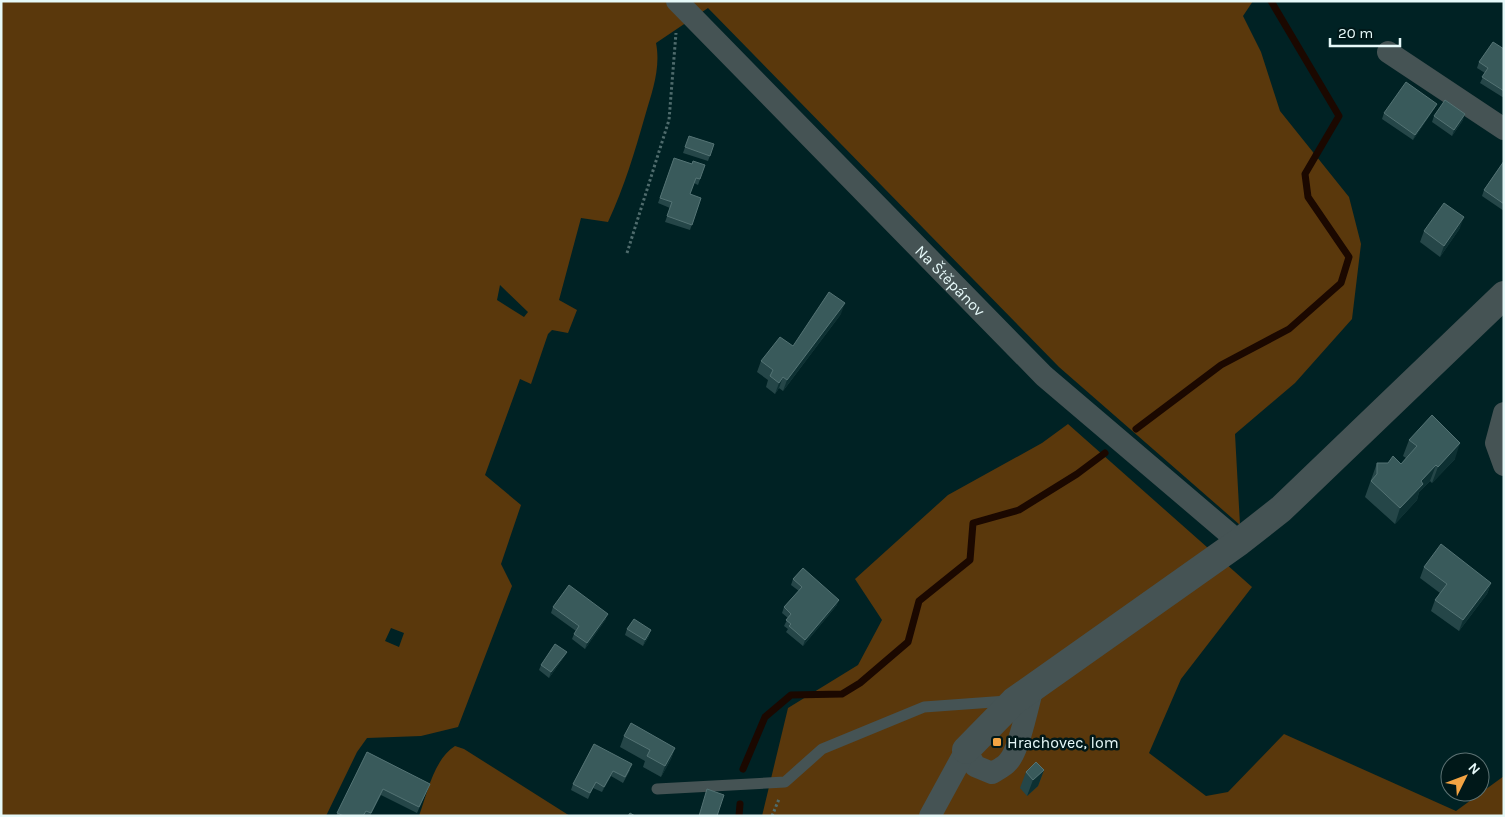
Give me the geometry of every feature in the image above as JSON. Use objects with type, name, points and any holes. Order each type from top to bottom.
[{"type":"street","name":"Na Štěpánov","points":[[678,2],[1044,376],[1239,542]]},
{"type":"street","points":[[1388,52],[1504,129]]},
{"type":"street","points":[[930,816],[966,750],[1024,694],[1239,542],[1281,509],[1504,295]]},
{"type":"street","points":[[1504,413],[1496,444],[1504,465]]},
{"type":"street","points":[[966,750],[975,766],[992,773],[1008,762],[1019,743],[1024,694]]},
{"type":"lane","points":[[657,789],[785,782],[822,749],[924,707],[1024,694]]},
{"type":"path","points":[[627,253],[669,120],[678,2]]},
{"type":"shaded area","points":[[1,1],[1253,1],[1243,16],[1261,52],[1280,111],[1349,197],[1361,244],[1352,319],[1295,383],[1235,434],[1240,525],[1059,367],[708,8],[656,43],[657,71],[653,89],[629,169],[608,222],[581,218],[559,300],[577,310],[568,333],[552,330],[548,334],[531,384],[520,379],[485,475],[521,505],[501,564],[512,586],[458,727],[421,736],[367,738],[357,752],[326,816],[1,816]],"holes":[[[500,285],[528,312],[524,317],[497,300]],[[391,628],[404,633],[399,647],[385,641]]]},
{"type":"shaded area","points":[[1068,424],[1252,587],[1181,679],[1149,753],[1206,796],[1228,792],[1284,734],[1456,811],[1468,802],[1490,802],[1490,786],[1504,776],[1504,816],[762,816],[788,708],[858,665],[882,620],[855,579],[948,495],[1042,443]]},
{"type":"shaded area","points":[[455,746],[464,749],[570,816],[419,816],[436,768]]},
{"type":"building","points":[[1493,42],[1504,49],[1504,91],[1482,77],[1488,68],[1479,62]]},
{"type":"building","points":[[1406,82],[1437,104],[1415,135],[1384,113]]},
{"type":"building","points":[[1445,100],[1465,114],[1454,130],[1434,116]]},
{"type":"building","points":[[689,136],[714,144],[710,156],[685,147]]},
{"type":"building","points":[[674,158],[692,164],[693,161],[705,165],[700,179],[696,178],[690,194],[701,198],[692,225],[667,216],[672,202],[660,198]]},
{"type":"building","points":[[1504,161],[1504,204],[1484,190]]},
{"type":"building","points":[[1444,203],[1464,217],[1444,246],[1424,231]]},
{"type":"building","points":[[829,292],[845,303],[787,380],[783,377],[779,383],[770,376],[773,370],[761,361],[780,337],[793,346]]},
{"type":"building","points":[[1432,415],[1460,443],[1438,467],[1436,465],[1421,481],[1423,484],[1400,508],[1371,481],[1377,474],[1377,463],[1388,463],[1393,456],[1401,464],[1417,446],[1409,440]]},
{"type":"building","points":[[1441,544],[1491,583],[1463,620],[1435,600],[1447,584],[1424,567]]},
{"type":"building","points":[[803,568],[839,600],[805,640],[789,626],[791,624],[786,620],[791,614],[784,607],[802,587],[793,579]]},
{"type":"building","points":[[569,585],[608,614],[587,643],[574,634],[579,626],[553,607]]},
{"type":"building","points":[[634,619],[651,630],[645,640],[627,629]]},
{"type":"building","points":[[555,644],[567,652],[551,672],[541,665]]},
{"type":"building","points":[[631,723],[675,748],[665,766],[647,756],[650,750],[624,736]]},
{"type":"building","points":[[594,744],[632,764],[625,777],[613,771],[604,787],[596,782],[590,793],[573,784]]},
{"type":"building","points":[[367,752],[430,784],[419,807],[383,789],[371,813],[366,811],[363,816],[344,816],[337,813]]},
{"type":"building","points":[[1036,762],[1044,770],[1033,780],[1026,772]]},
{"type":"building","points":[[707,789],[724,795],[717,816],[699,816]]},
{"type":"waterway","points":[[1136,429],[1221,365],[1289,329],[1341,283],[1349,257],[1308,197],[1305,174],[1339,116],[1271,1]]},
{"type":"waterway","points":[[743,769],[765,717],[791,695],[842,694],[860,683],[908,642],[919,601],[970,560],[973,523],[1019,510],[1077,474],[1105,453]]},
{"type":"waterway","points":[[739,816],[740,804]]},
{"type":"place","name":"Hrachovec, lom","points":[[997,742]]}]
